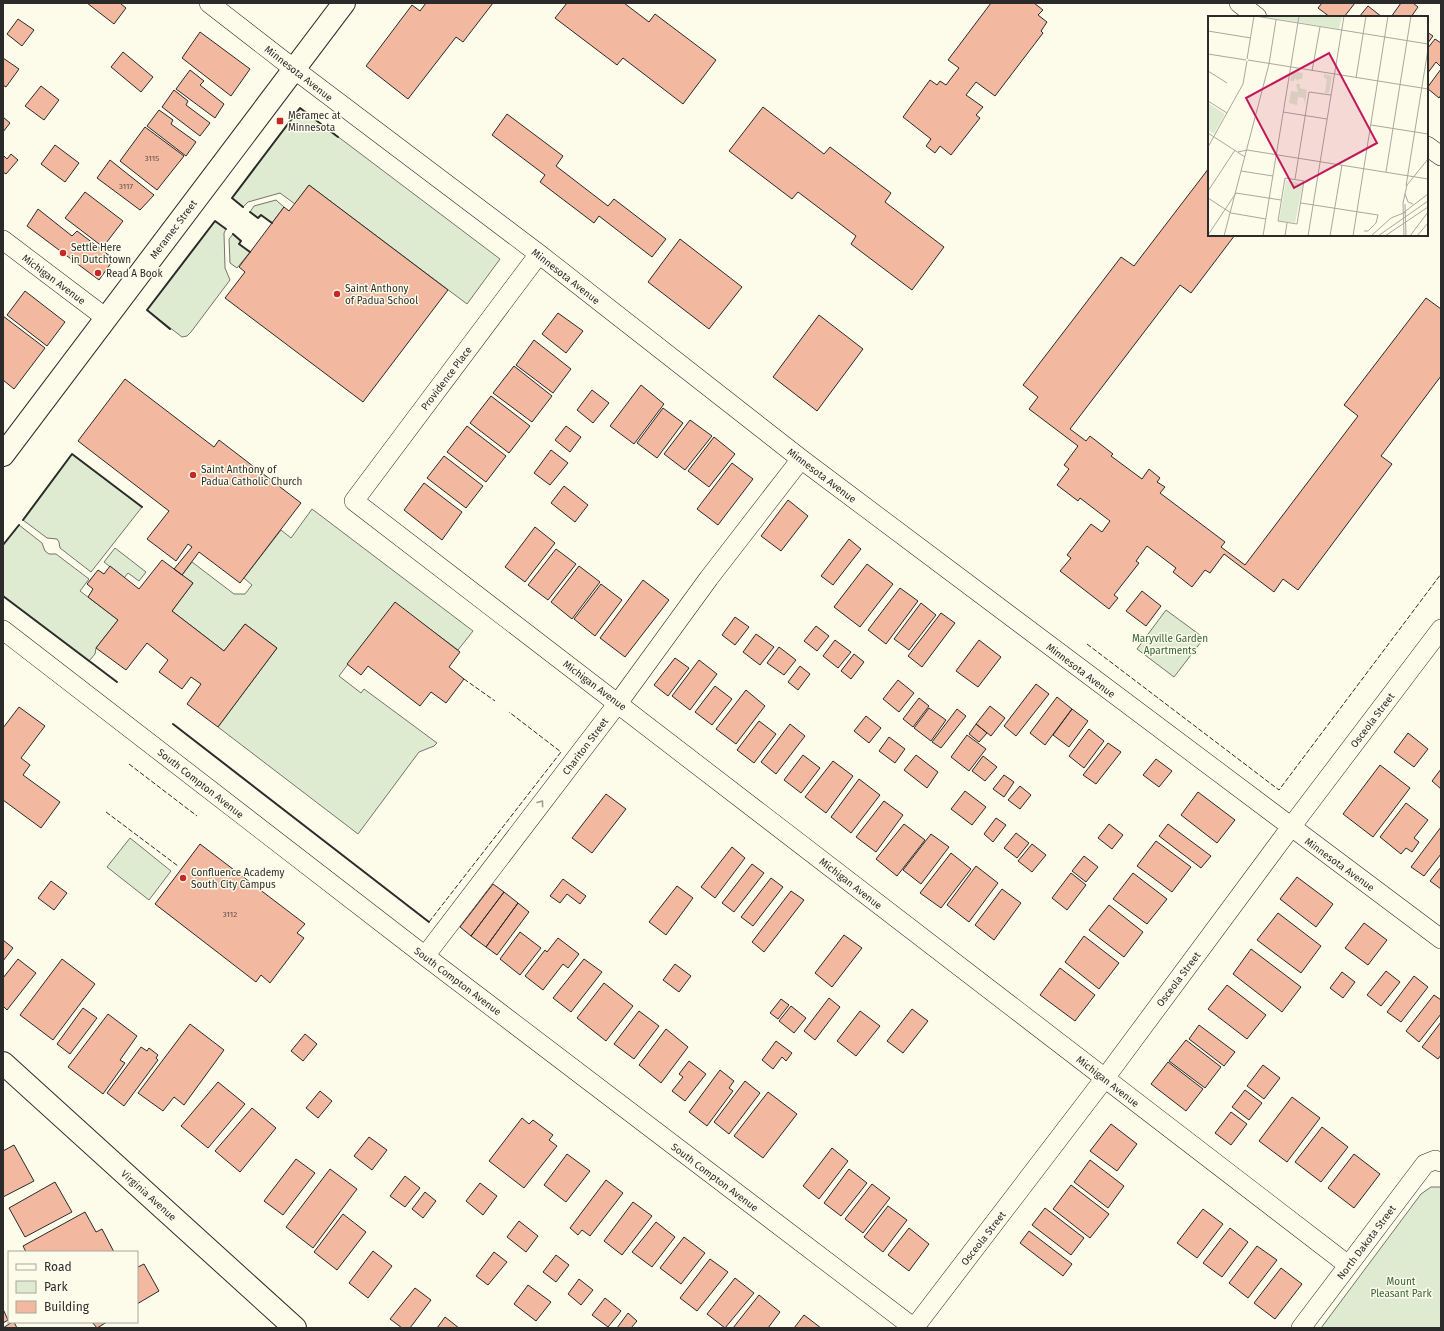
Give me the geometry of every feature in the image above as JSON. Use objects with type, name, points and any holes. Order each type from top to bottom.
[{"type":"street","name":"Minnesota Avenue","points":[[209,3],[538,254],[801,459],[1441,939]]},
{"type":"street","name":"Meramec Street","points":[[3,455],[344,3]]},
{"type":"street","points":[[1239,3],[1256,16]]},
{"type":"street","points":[[1428,147],[1441,156]]},
{"type":"street","name":"Michigan Avenue","points":[[3,240],[106,318]]},
{"type":"street","name":"Providence Place","points":[[354,501],[538,254]]},
{"type":"street","name":"Chariton Street","points":[[425,956],[618,703],[709,578],[801,459]]},
{"type":"street","name":"Michigan Avenue","points":[[354,501],[1348,1265]]},
{"type":"street","name":"Osceola Street","points":[[914,1328],[1105,1078],[1441,629]]},
{"type":"street","name":"South Compton Avenue","points":[[3,630],[425,956],[914,1328]]},
{"type":"street","name":"Virginia Avenue","points":[[3,1063],[295,1328]]},
{"type":"street","name":"North Dakota Street","points":[[1301,1328],[1425,1164],[1438,1161]]},
{"type":"green space","points":[[300,108],[500,259],[467,304],[309,185],[295,204],[280,193],[248,202],[243,207],[232,198]]},
{"type":"green space","points":[[276,200],[284,207],[272,223],[261,215],[258,218],[250,212],[254,206]]},
{"type":"green space","points":[[215,221],[226,229],[224,233],[225,268],[230,280],[191,332],[187,336],[182,337],[147,310]]},
{"type":"green space","points":[[233,234],[241,241],[239,244],[250,252],[237,268],[230,263],[229,239]]},
{"type":"green space","points":[[72,454],[142,507],[91,572],[60,548],[57,539],[47,538],[23,520]]},
{"type":"green space","points":[[312,509],[473,631],[458,650],[395,603],[339,676],[361,693],[364,689],[437,743],[434,746],[419,752],[358,834],[218,727],[277,648],[245,624],[224,651],[172,611],[193,583],[182,575],[192,562],[234,594],[245,594],[252,585],[244,578],[281,530],[291,538]]},
{"type":"green space","points":[[19,525],[42,543],[45,551],[49,554],[56,554],[89,579],[80,591],[118,620],[96,648],[95,654],[89,661],[3,596],[3,545]]},
{"type":"green space","points":[[115,548],[146,572],[139,581],[128,573],[124,578],[104,562]]},
{"type":"green space","name":"Maryville Garden Apartments","points":[[1166,610],[1204,638],[1174,677],[1137,649]]},
{"type":"green space","points":[[130,838],[171,871],[149,900],[107,867]]},
{"type":"green space","name":"Mount Pleasant Park","points":[[1431,1187],[1441,1187],[1441,1328],[1321,1328],[1421,1194]]},
{"type":"building","points":[[87,3],[122,3],[121,4],[126,8],[114,24]]},
{"type":"building","points":[[426,3],[493,3],[463,42],[456,37],[408,99],[366,66],[412,5],[420,11]]},
{"type":"building","points":[[567,3],[624,3],[649,22],[655,14],[716,60],[683,104],[623,58],[617,65],[555,18]]},
{"type":"building","points":[[991,3],[1034,3],[1043,10],[1038,15],[1047,22],[1041,31],[1043,33],[995,96],[976,82],[966,95],[983,107],[976,115],[980,118],[951,155],[940,146],[935,153],[926,146],[931,139],[903,117],[930,80],[937,85],[940,81],[946,85],[959,68],[948,60]]},
{"type":"building","points":[[1322,3],[1355,3],[1345,16],[1329,16],[1318,8]]},
{"type":"building","points":[[1401,3],[1413,3],[1418,7],[1412,16],[1392,16]]},
{"type":"building","points":[[1368,6],[1381,16],[1360,16]]},
{"type":"building","points":[[18,19],[34,30],[22,46],[7,34]]},
{"type":"building","points":[[200,32],[250,69],[231,96],[182,58]]},
{"type":"building","points":[[1428,33],[1433,36],[1428,43]]},
{"type":"building","points":[[1435,39],[1441,43],[1441,64],[1440,66],[1436,62],[1428,73],[1428,48]]},
{"type":"building","points":[[123,52],[153,77],[141,92],[111,67]]},
{"type":"building","points":[[3,58],[19,69],[6,87],[3,85]]},
{"type":"building","points":[[1441,69],[1441,95],[1439,98],[1428,89],[1428,87]]},
{"type":"building","points":[[190,70],[204,81],[200,85],[224,104],[215,118],[176,89]]},
{"type":"building","points":[[41,86],[59,100],[44,120],[25,106]]},
{"type":"building","points":[[174,90],[188,101],[186,105],[210,123],[200,136],[162,107]]},
{"type":"building","points":[[763,107],[824,154],[830,147],[891,193],[885,202],[944,247],[912,290],[851,244],[856,236],[798,192],[792,199],[729,151]]},
{"type":"building","points":[[159,110],[173,120],[171,124],[196,142],[186,156],[147,126]]},
{"type":"building","points":[[507,114],[563,156],[556,166],[608,206],[614,199],[666,239],[652,257],[599,216],[594,223],[540,182],[545,175],[492,135]]},
{"type":"building","points":[[3,117],[10,123],[3,132]]},
{"type":"building","points":[[145,127],[184,156],[157,190],[120,161]]},
{"type":"building","points":[[55,145],[79,163],[65,182],[41,164]]},
{"type":"building","points":[[11,154],[18,160],[6,174],[3,172],[3,155],[7,159]]},
{"type":"building","points":[[110,160],[154,195],[140,210],[97,178]]},
{"type":"building","points":[[1208,169],[1208,236],[1234,236],[1191,293],[1180,285],[1070,429],[1086,441],[1090,436],[1113,454],[1111,456],[1142,479],[1149,469],[1160,478],[1157,482],[1165,487],[1160,493],[1225,542],[1221,547],[1245,565],[1358,416],[1344,405],[1426,298],[1441,309],[1441,376],[1381,456],[1392,464],[1298,590],[1283,579],[1274,592],[1224,554],[1210,573],[1205,570],[1192,587],[1173,572],[1176,568],[1147,546],[1136,561],[1139,563],[1114,595],[1118,598],[1109,609],[1060,571],[1071,558],[1067,555],[1091,524],[1102,532],[1110,521],[1080,498],[1078,501],[1057,485],[1069,469],[1064,465],[1078,446],[1029,409],[1038,397],[1023,385],[1121,257],[1134,266]]},
{"type":"building","name":"Saint Anthony of Padua School","points":[[309,185],[448,290],[363,402],[225,298],[245,272],[239,267],[284,207],[289,211]]},
{"type":"building","points":[[85,192],[123,221],[103,247],[65,218]]},
{"type":"building","points":[[38,209],[72,236],[77,231],[114,259],[99,280],[27,226]]},
{"type":"building","points":[[680,239],[742,287],[709,329],[648,282]]},
{"type":"building","points":[[25,291],[65,322],[47,346],[7,315]]},
{"type":"building","points":[[558,313],[583,331],[566,353],[542,334]]},
{"type":"building","points":[[819,315],[863,349],[817,411],[773,377]]},
{"type":"building","points":[[3,316],[45,348],[14,389],[3,380]]},
{"type":"building","points":[[534,340],[571,369],[553,393],[516,365]]},
{"type":"building","points":[[514,366],[552,396],[532,422],[493,393]]},
{"type":"building","name":"Saint Anthony of Padua Catholic Church","points":[[125,379],[214,447],[219,440],[301,503],[240,583],[199,552],[182,575],[174,569],[192,547],[188,544],[176,561],[147,539],[169,511],[78,441]]},
{"type":"building","points":[[641,385],[664,404],[634,444],[610,426]]},
{"type":"building","points":[[592,390],[609,403],[593,423],[577,410]]},
{"type":"building","points":[[491,396],[530,426],[509,453],[470,423]]},
{"type":"building","points":[[663,408],[683,423],[657,458],[637,443]]},
{"type":"building","points":[[690,420],[712,436],[685,470],[664,454]]},
{"type":"building","points":[[467,426],[506,456],[486,482],[447,452]]},
{"type":"building","points":[[566,426],[581,437],[570,452],[555,440]]},
{"type":"building","points":[[714,437],[735,454],[709,487],[688,471]]},
{"type":"building","points":[[551,450],[568,463],[550,485],[534,473]]},
{"type":"building","points":[[444,456],[483,486],[466,508],[427,478]]},
{"type":"building","points":[[732,463],[753,479],[718,525],[697,509]]},
{"type":"building","points":[[424,483],[462,512],[442,540],[404,510]]},
{"type":"building","points":[[564,486],[588,505],[575,522],[551,503]]},
{"type":"building","points":[[788,500],[808,516],[781,551],[761,536]]},
{"type":"building","points":[[535,527],[555,543],[525,582],[505,567]]},
{"type":"building","points":[[849,539],[861,549],[833,585],[821,576]]},
{"type":"building","points":[[556,549],[576,564],[548,600],[528,585]]},
{"type":"building","points":[[162,560],[193,583],[172,611],[224,651],[245,624],[277,648],[218,727],[187,704],[201,684],[191,677],[182,689],[159,672],[168,660],[147,643],[126,670],[96,648],[118,620],[88,597],[93,589],[87,584],[98,570],[104,574],[110,566],[139,589]]},
{"type":"building","points":[[867,564],[893,584],[860,627],[834,607]]},
{"type":"building","points":[[579,566],[600,582],[572,619],[551,602]]},
{"type":"building","points":[[643,580],[669,600],[625,657],[600,638]]},
{"type":"building","points":[[601,584],[622,600],[595,636],[574,619]]},
{"type":"building","points":[[900,588],[918,601],[886,644],[868,630]]},
{"type":"building","points":[[1142,591],[1161,606],[1146,626],[1126,611]]},
{"type":"building","points":[[395,602],[460,652],[449,667],[464,679],[446,703],[431,692],[420,706],[368,666],[361,675],[347,664]]},
{"type":"building","points":[[921,603],[936,615],[909,650],[894,639]]},
{"type":"building","points":[[941,613],[955,623],[922,667],[908,656]]},
{"type":"building","points":[[735,617],[749,627],[735,645],[722,635]]},
{"type":"building","points":[[816,626],[829,636],[817,651],[804,641]]},
{"type":"building","points":[[756,634],[774,647],[760,665],[743,652]]},
{"type":"building","points":[[835,640],[851,652],[838,668],[823,656]]},
{"type":"building","points":[[979,640],[1001,657],[978,687],[956,671]]},
{"type":"building","points":[[779,647],[796,660],[784,675],[767,663]]},
{"type":"building","points":[[854,654],[864,662],[851,679],[841,671]]},
{"type":"building","points":[[675,658],[689,668],[668,696],[654,685]]},
{"type":"building","points":[[699,660],[717,674],[690,710],[672,696]]},
{"type":"building","points":[[800,666],[810,674],[798,690],[788,682]]},
{"type":"building","points":[[898,680],[914,693],[899,712],[883,699]]},
{"type":"building","points":[[1036,684],[1049,694],[1016,736],[1004,726]]},
{"type":"building","points":[[715,686],[732,699],[712,725],[695,712]]},
{"type":"building","points":[[746,690],[765,706],[736,744],[716,729]]},
{"type":"building","points":[[1057,697],[1072,709],[1045,745],[1030,733]]},
{"type":"building","points":[[919,698],[929,706],[913,727],[903,719]]},
{"type":"building","points":[[990,706],[1005,718],[991,736],[976,724]]},
{"type":"building","points":[[19,707],[45,726],[21,758],[30,765],[23,775],[60,802],[41,828],[3,800],[3,728]]},
{"type":"building","points":[[929,708],[946,720],[931,741],[914,728]]},
{"type":"building","points":[[957,709],[966,716],[941,748],[932,742]]},
{"type":"building","points":[[1072,709],[1088,721],[1069,747],[1053,735]]},
{"type":"building","points":[[866,716],[881,728],[869,743],[854,731]]},
{"type":"building","points":[[759,721],[776,734],[754,763],[737,750]]},
{"type":"building","points":[[790,724],[805,736],[776,774],[761,762]]},
{"type":"building","points":[[976,724],[987,733],[979,742],[969,734]]},
{"type":"building","points":[[1089,729],[1104,741],[1084,768],[1069,756]]},
{"type":"building","points":[[1408,733],[1428,749],[1414,767],[1394,752]]},
{"type":"building","points":[[967,735],[986,749],[969,771],[951,757]]},
{"type":"building","points":[[889,737],[905,749],[895,763],[879,751]]},
{"type":"building","points":[[1108,743],[1121,752],[1096,784],[1083,775]]},
{"type":"building","points":[[803,755],[820,768],[801,793],[784,780]]},
{"type":"building","points":[[916,755],[938,772],[927,788],[904,770]]},
{"type":"building","points":[[983,756],[997,767],[985,781],[972,771]]},
{"type":"building","points":[[1156,759],[1172,771],[1159,787],[1143,775]]},
{"type":"building","points":[[833,761],[853,776],[826,813],[805,797]]},
{"type":"building","points":[[1380,765],[1410,788],[1373,837],[1343,814]]},
{"type":"building","points":[[1441,769],[1441,789],[1432,781]]},
{"type":"building","points":[[1004,775],[1014,782],[1004,797],[993,789]]},
{"type":"building","points":[[859,779],[880,795],[851,833],[831,817]]},
{"type":"building","points":[[1020,786],[1031,795],[1020,809],[1008,800]]},
{"type":"building","points":[[965,791],[986,807],[972,825],[951,809]]},
{"type":"building","points":[[1198,792],[1235,820],[1217,843],[1181,815]]},
{"type":"building","points":[[606,794],[626,809],[592,853],[572,838]]},
{"type":"building","points":[[884,801],[903,815],[876,852],[856,837]]},
{"type":"building","points":[[1406,803],[1428,820],[1414,838],[1419,842],[1412,852],[1406,848],[1401,854],[1380,837]]},
{"type":"building","points":[[996,818],[1006,825],[993,842],[984,834]]},
{"type":"building","points":[[904,824],[925,840],[897,876],[876,859]]},
{"type":"building","points":[[1109,824],[1123,835],[1112,849],[1098,838]]},
{"type":"building","points":[[1168,824],[1211,856],[1201,868],[1159,836]]},
{"type":"building","points":[[1441,827],[1441,854],[1424,876],[1411,867]]},
{"type":"building","points":[[1016,833],[1029,843],[1017,858],[1004,848]]},
{"type":"building","points":[[931,834],[949,847],[921,884],[903,870]]},
{"type":"building","points":[[1156,841],[1191,867],[1172,892],[1137,866]]},
{"type":"building","name":"Confluence Academy South City Campus","points":[[200,844],[305,924],[297,933],[304,938],[270,983],[261,975],[256,982],[155,904]]},
{"type":"building","points":[[1032,844],[1046,855],[1032,872],[1018,861]]},
{"type":"building","points":[[732,847],[745,858],[715,898],[701,887]]},
{"type":"building","points":[[951,853],[971,869],[941,908],[920,893]]},
{"type":"building","points":[[1084,856],[1098,867],[1086,882],[1072,871]]},
{"type":"building","points":[[752,864],[764,873],[734,912],[722,903]]},
{"type":"building","points":[[976,866],[998,883],[969,922],[947,905]]},
{"type":"building","points":[[1441,867],[1441,889],[1430,881]]},
{"type":"building","points":[[1071,873],[1086,885],[1067,910],[1052,898]]},
{"type":"building","points":[[1133,873],[1167,899],[1147,924],[1113,899]]},
{"type":"building","points":[[1297,877],[1333,904],[1316,927],[1280,899]]},
{"type":"building","points":[[771,878],[783,887],[753,926],[741,917]]},
{"type":"building","points":[[563,879],[586,896],[580,904],[567,894],[560,903],[550,896]]},
{"type":"building","points":[[51,881],[67,893],[54,910],[38,898]]},
{"type":"building","points":[[493,884],[504,892],[471,936],[460,927]]},
{"type":"building","points":[[677,886],[693,898],[666,935],[649,922]]},
{"type":"building","points":[[1002,889],[1021,903],[994,940],[975,925]]},
{"type":"building","points":[[791,891],[804,900],[764,952],[752,942]]},
{"type":"building","points":[[504,892],[518,903],[486,947],[471,936]]},
{"type":"building","points":[[518,903],[529,912],[497,955],[486,947]]},
{"type":"building","points":[[1109,905],[1143,932],[1124,957],[1089,930]]},
{"type":"building","points":[[1278,913],[1321,946],[1301,973],[1257,940]]},
{"type":"building","points":[[1364,923],[1387,940],[1368,965],[1345,948]]},
{"type":"building","points":[[520,932],[541,948],[520,975],[500,959]]},
{"type":"building","points":[[844,935],[862,948],[832,987],[815,973]]},
{"type":"building","points":[[1084,936],[1119,963],[1099,989],[1065,962]]},
{"type":"building","points":[[558,938],[579,954],[568,968],[563,964],[543,990],[525,976],[545,950],[547,952]]},
{"type":"building","points":[[3,940],[13,948],[3,961]]},
{"type":"building","points":[[1251,949],[1301,987],[1282,1012],[1233,974]]},
{"type":"building","points":[[18,959],[36,973],[7,1010],[3,1006],[3,978]]},
{"type":"building","points":[[62,959],[95,984],[53,1040],[20,1015]]},
{"type":"building","points":[[584,959],[602,972],[571,1012],[553,998]]},
{"type":"building","points":[[675,964],[691,976],[679,992],[663,980]]},
{"type":"building","points":[[1060,968],[1095,995],[1075,1021],[1040,995]]},
{"type":"building","points":[[1386,971],[1400,982],[1381,1006],[1367,995]]},
{"type":"building","points":[[1342,972],[1355,982],[1343,998],[1330,988]]},
{"type":"building","points":[[1414,976],[1428,987],[1401,1022],[1387,1012]]},
{"type":"building","points":[[604,983],[633,1006],[606,1041],[577,1018]]},
{"type":"building","points":[[1227,985],[1266,1015],[1247,1039],[1208,1009]]},
{"type":"building","points":[[1434,995],[1441,1000],[1441,1014],[1419,1042],[1406,1031]]},
{"type":"building","points":[[829,998],[840,1007],[815,1040],[804,1031]]},
{"type":"building","points":[[781,999],[789,1005],[778,1019],[770,1013]]},
{"type":"building","points":[[791,1006],[806,1018],[794,1033],[779,1021]]},
{"type":"building","points":[[83,1008],[97,1018],[70,1054],[57,1044]]},
{"type":"building","points":[[912,1009],[928,1021],[903,1053],[887,1041]]},
{"type":"building","points":[[639,1011],[659,1026],[634,1059],[614,1044]]},
{"type":"building","points":[[860,1011],[880,1026],[856,1056],[837,1041]]},
{"type":"building","points":[[108,1014],[137,1036],[120,1060],[125,1063],[103,1094],[68,1067]]},
{"type":"building","points":[[1441,1022],[1441,1055],[1438,1059],[1422,1047]]},
{"type":"building","points":[[190,1024],[224,1050],[184,1105],[174,1097],[163,1111],[138,1093]]},
{"type":"building","points":[[1199,1025],[1235,1052],[1224,1066],[1189,1039]]},
{"type":"building","points":[[666,1029],[688,1047],[661,1083],[639,1065]]},
{"type":"building","points":[[305,1034],[317,1044],[303,1061],[291,1051]]},
{"type":"building","points":[[1186,1040],[1221,1067],[1205,1088],[1169,1061]]},
{"type":"building","points":[[776,1041],[792,1053],[786,1061],[782,1057],[773,1069],[762,1060]]},
{"type":"building","points":[[141,1047],[147,1051],[149,1048],[158,1055],[156,1058],[158,1060],[124,1106],[107,1093]]},
{"type":"building","points":[[689,1061],[706,1074],[685,1101],[672,1091],[683,1077],[679,1074]]},
{"type":"building","points":[[1168,1062],[1203,1089],[1186,1111],[1151,1084]]},
{"type":"building","points":[[1263,1065],[1280,1078],[1264,1099],[1247,1086]]},
{"type":"building","points":[[720,1070],[734,1081],[729,1088],[733,1091],[707,1126],[689,1112]]},
{"type":"building","points":[[745,1081],[760,1093],[729,1134],[714,1122]]},
{"type":"building","points":[[218,1082],[245,1104],[208,1148],[181,1126]]},
{"type":"building","points":[[1245,1090],[1262,1103],[1249,1120],[1232,1107]]},
{"type":"building","points":[[320,1091],[332,1101],[318,1118],[306,1108]]},
{"type":"building","points":[[768,1092],[797,1114],[763,1158],[734,1136]]},
{"type":"building","points":[[1292,1097],[1320,1118],[1287,1162],[1259,1141]]},
{"type":"building","points":[[252,1108],[276,1128],[240,1172],[215,1151]]},
{"type":"building","points":[[1231,1112],[1247,1124],[1231,1145],[1215,1133]]},
{"type":"building","points":[[522,1118],[529,1124],[533,1120],[553,1135],[549,1140],[557,1146],[524,1188],[489,1161]]},
{"type":"building","points":[[1111,1124],[1137,1144],[1117,1171],[1090,1151]]},
{"type":"building","points":[[1322,1127],[1348,1147],[1321,1182],[1295,1162]]},
{"type":"building","points":[[369,1137],[387,1150],[372,1170],[354,1156]]},
{"type":"building","points":[[14,1145],[34,1181],[3,1197],[3,1151]]},
{"type":"building","points":[[832,1148],[848,1161],[819,1199],[803,1186]]},
{"type":"building","points":[[567,1154],[590,1171],[566,1202],[544,1185]]},
{"type":"building","points":[[1354,1154],[1380,1174],[1354,1208],[1328,1188]]},
{"type":"building","points":[[296,1159],[315,1173],[283,1215],[264,1201]]},
{"type":"building","points":[[1090,1160],[1124,1186],[1108,1208],[1074,1182]]},
{"type":"building","points":[[330,1169],[357,1189],[313,1248],[286,1227]]},
{"type":"building","points":[[849,1169],[867,1183],[841,1216],[824,1203]]},
{"type":"building","points":[[405,1176],[420,1188],[405,1207],[390,1196]]},
{"type":"building","points":[[606,1180],[623,1193],[590,1236],[582,1230],[578,1235],[570,1228]]},
{"type":"building","points":[[55,1182],[72,1212],[25,1237],[9,1208]]},
{"type":"building","points":[[480,1183],[497,1196],[483,1215],[466,1201]]},
{"type":"building","points":[[872,1184],[890,1198],[863,1233],[845,1219]]},
{"type":"building","points":[[1071,1185],[1109,1214],[1090,1238],[1053,1209]]},
{"type":"building","points":[[425,1192],[436,1201],[423,1218],[412,1209]]},
{"type":"building","points":[[633,1202],[652,1216],[622,1255],[604,1241]]},
{"type":"building","points":[[888,1206],[907,1220],[883,1252],[864,1237]]},
{"type":"building","points":[[1045,1208],[1084,1238],[1071,1255],[1032,1225]]},
{"type":"building","points":[[1203,1209],[1223,1224],[1197,1258],[1177,1243]]},
{"type":"building","points":[[85,1212],[96,1232],[102,1229],[113,1251],[26,1251],[23,1246]]},
{"type":"building","points":[[343,1214],[366,1232],[337,1270],[314,1252]]},
{"type":"building","points":[[519,1221],[538,1236],[526,1252],[507,1237]]},
{"type":"building","points":[[656,1222],[675,1237],[652,1267],[632,1252]]},
{"type":"building","points":[[909,1228],[929,1244],[909,1271],[888,1255]]},
{"type":"building","points":[[1230,1228],[1248,1242],[1222,1277],[1203,1263]]},
{"type":"building","points":[[1029,1231],[1072,1264],[1063,1276],[1020,1243]]},
{"type":"building","points":[[684,1237],[705,1253],[681,1284],[660,1268]]},
{"type":"building","points":[[1257,1246],[1277,1260],[1248,1298],[1229,1283]]},
{"type":"building","points":[[373,1251],[392,1266],[368,1298],[349,1283]]},
{"type":"building","points":[[494,1252],[507,1262],[488,1285],[476,1276]]},
{"type":"building","points":[[556,1255],[569,1265],[556,1282],[543,1272]]},
{"type":"building","points":[[710,1259],[728,1272],[697,1311],[680,1298]]},
{"type":"building","points":[[144,1264],[159,1291],[138,1303],[138,1267]]},
{"type":"building","points":[[1281,1268],[1302,1284],[1275,1319],[1254,1303]]},
{"type":"building","points":[[735,1278],[754,1293],[725,1328],[707,1314]]},
{"type":"building","points":[[579,1279],[593,1290],[581,1305],[568,1294]]},
{"type":"building","points":[[528,1285],[551,1302],[536,1321],[514,1304]]},
{"type":"building","points":[[415,1288],[431,1300],[410,1328],[402,1328],[390,1319]]},
{"type":"building","points":[[759,1295],[780,1312],[768,1328],[733,1328]]},
{"type":"building","points":[[605,1298],[621,1311],[608,1327],[592,1315]]},
{"type":"building","points":[[3,1309],[8,1320],[3,1323]]},
{"type":"building","points":[[628,1313],[637,1321],[631,1328],[617,1328]]},
{"type":"building","points":[[804,1315],[821,1328],[794,1328]]},
{"type":"building","points":[[445,1317],[459,1328],[437,1328]]},
{"type":"building","points":[[10,1323],[14,1323],[17,1328],[3,1328]]},
{"type":"building","points":[[93,1323],[105,1323],[97,1328]]},
{"type":"fence","points":[[1087,644],[1279,790],[1441,574]]},
{"type":"fence","points":[[464,679],[495,701]]},
{"type":"fence","points":[[429,922],[561,752],[509,712]]},
{"type":"fence","points":[[129,764],[197,816]]},
{"type":"fence","points":[[106,812],[178,866]]},
{"type":"wall","points":[[243,207],[232,198],[300,108],[338,137]]},
{"type":"wall","points":[[250,212],[258,218],[261,215],[272,223]]},
{"type":"wall","points":[[170,329],[147,310],[215,221],[226,229]]},
{"type":"wall","points":[[233,234],[241,241],[239,244],[250,252]]},
{"type":"wall","points":[[23,520],[72,454],[142,507]]},
{"type":"wall","points":[[3,545],[19,525]]},
{"type":"wall","points":[[3,596],[117,682]]},
{"type":"wall","points":[[173,724],[429,922]]},
{"type":"place","name":"Meramec at Minnesota","points":[[280,121]]},
{"type":"place","name":"Settle Here in Dutchtown","points":[[63,253]]},
{"type":"place","name":"Read A Book","points":[[98,273]]},
{"type":"place","name":"Saint Anthony of Padua School","points":[[337,294]]},
{"type":"place","name":"Saint Anthony of Padua Catholic Church","points":[[193,475]]},
{"type":"place","name":"Confluence Academy South City Campus","points":[[183,878]]}]
